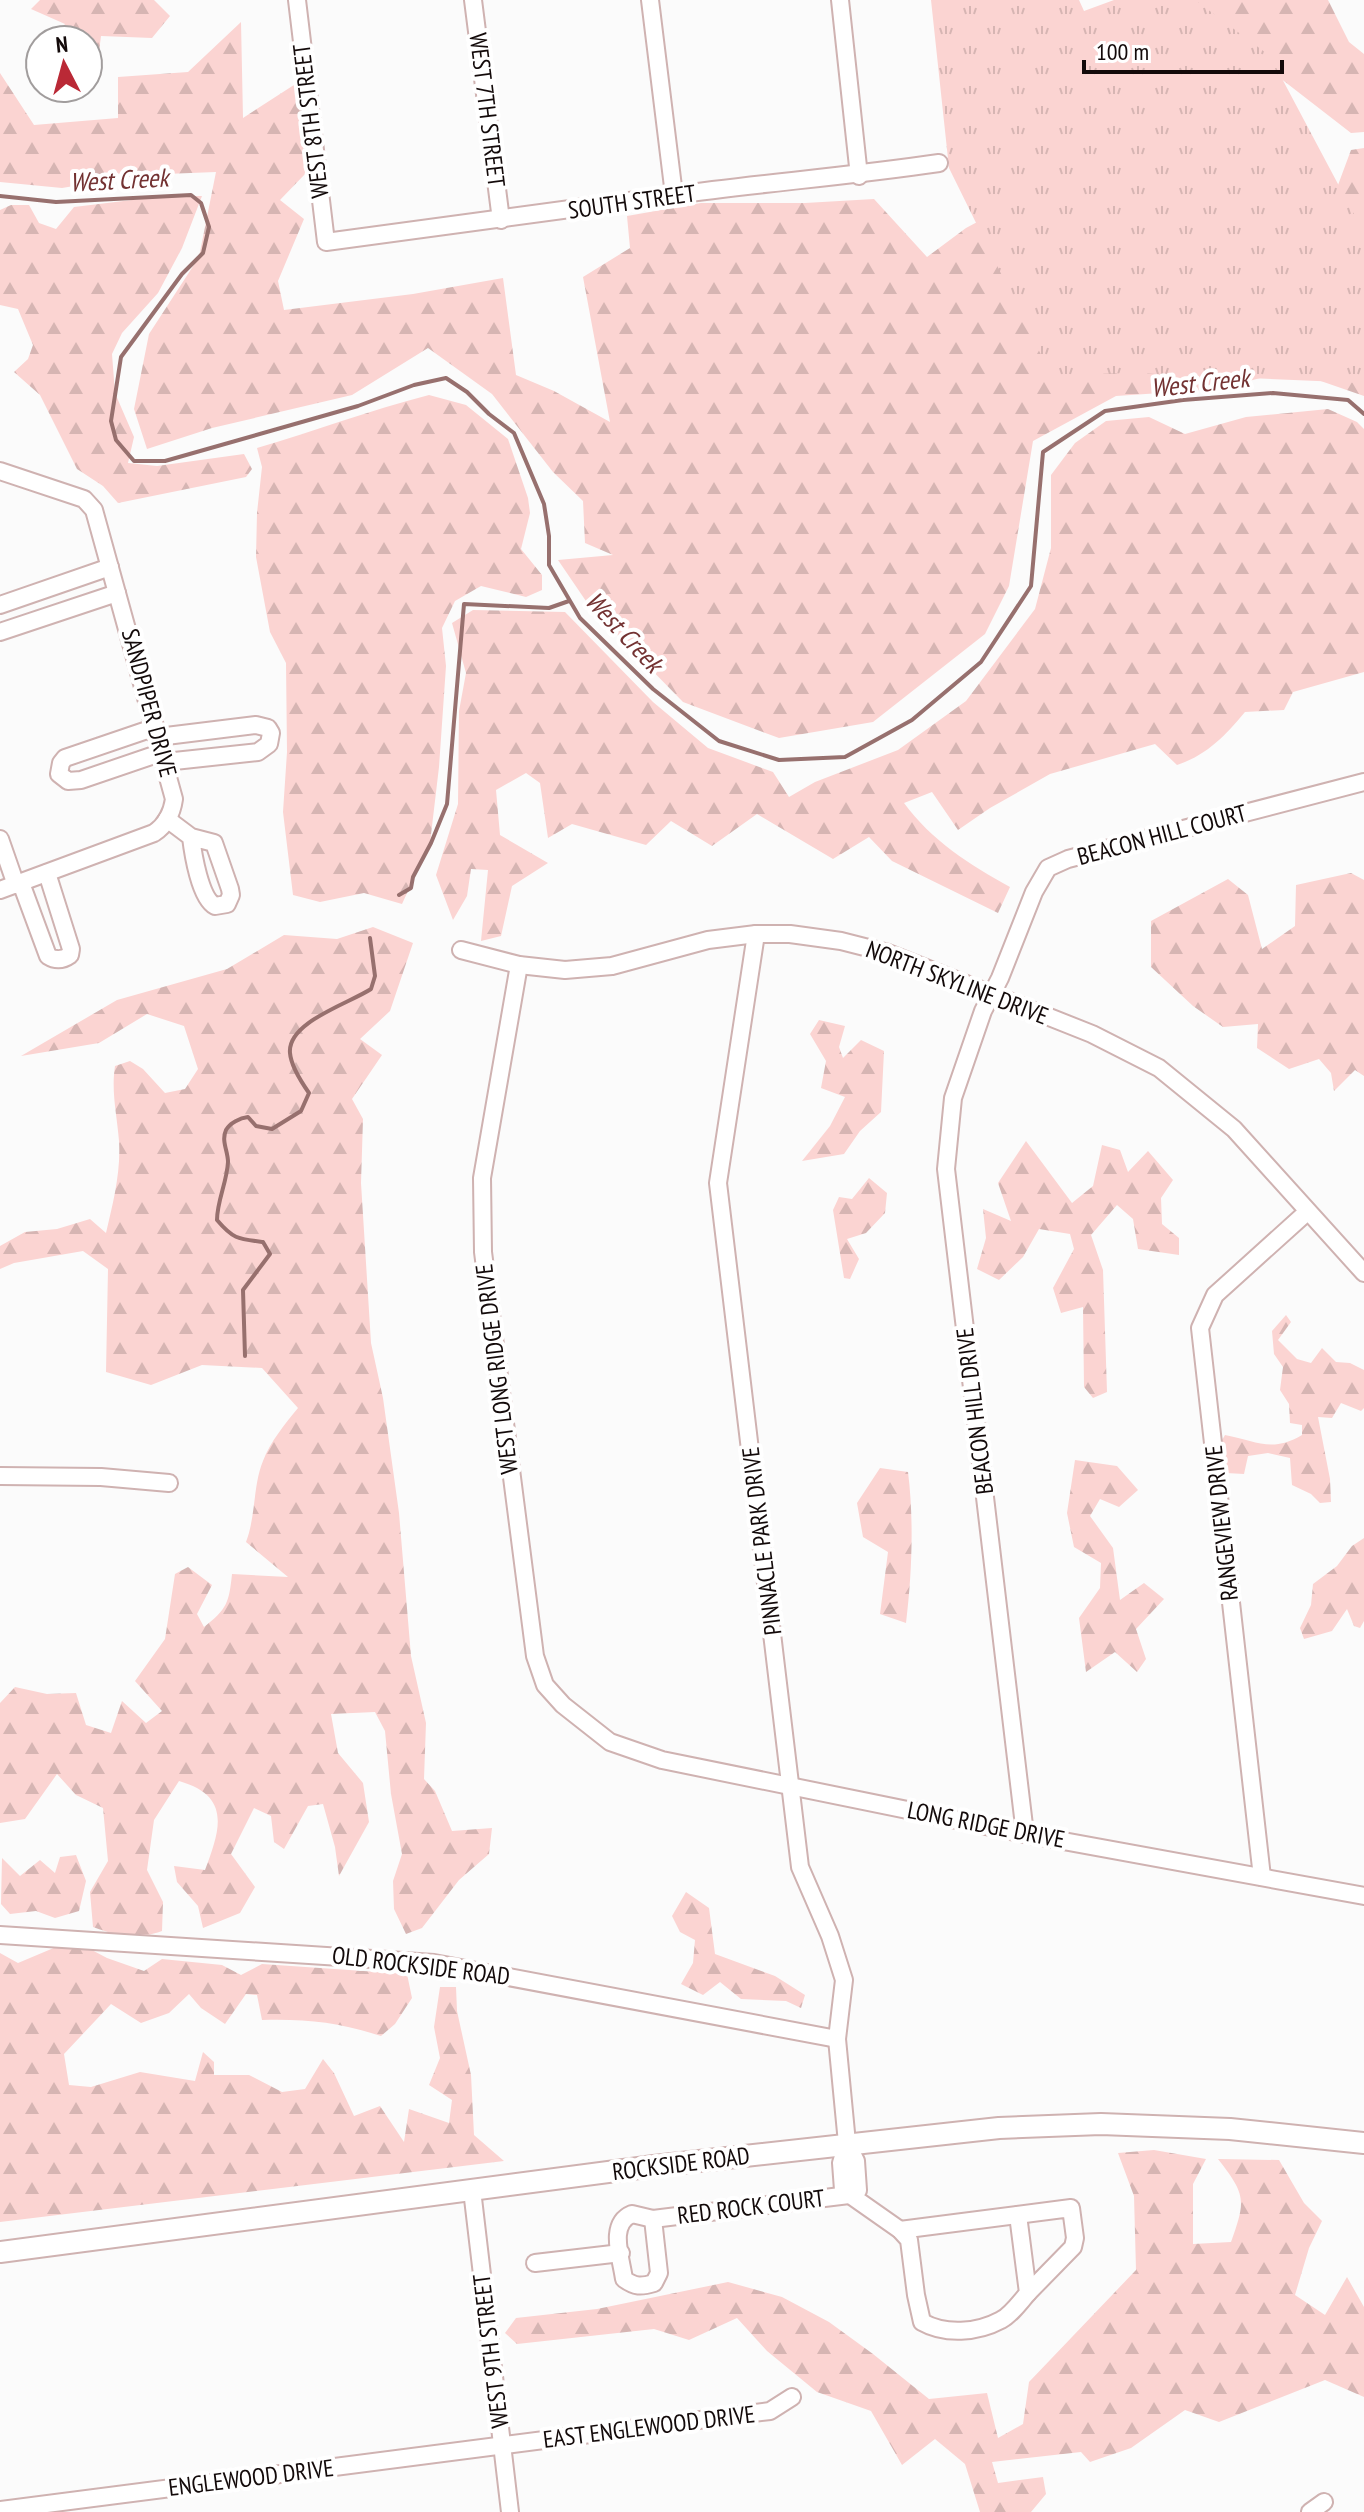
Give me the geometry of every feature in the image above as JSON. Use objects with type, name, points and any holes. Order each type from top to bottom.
[{"type":"main road","name":"ROCKSIDE ROAD","points":[[0,2252],[847,2143],[999,2128],[1101,2124],[1230,2129],[1364,2143]]},
{"type":"street","name":"WEST 8TH STREET","points":[[297,0],[326,242]]},
{"type":"street","name":"WEST 7TH STREET","points":[[473,0],[501,220]]},
{"type":"street","points":[[650,0],[674,195]]},
{"type":"street","points":[[840,0],[859,176]]},
{"type":"street","name":"SOUTH STREET","points":[[326,242],[674,195],[859,176],[939,163]]},
{"type":"street","name":"SANDPIPER DRIVE","points":[[0,471],[84,499],[94,510],[174,799],[167,819]]},
{"type":"street","points":[[0,605],[110,567]]},
{"type":"street","points":[[0,632],[117,593]]},
{"type":"street","points":[[161,745],[65,758],[59,774],[68,781],[81,780],[161,745],[258,752],[269,744],[271,733],[268,728],[256,725],[161,745]]},
{"type":"street","name":"BEACON HILL COURT","points":[[992,994],[1034,892],[1048,868],[1068,859],[1364,782]]},
{"type":"street","points":[[12,886],[154,833],[162,828],[167,819],[191,837]]},
{"type":"street","points":[[0,839],[12,886],[48,956],[53,959],[66,958],[71,949],[47,873]]},
{"type":"street","name":"NORTH SKYLINE DRIVE","points":[[461,950],[519,965],[589,970],[708,940],[756,934],[790,934],[841,941],[888,953],[1092,1034],[1159,1068],[1234,1129],[1364,1273]]},
{"type":"street","name":"PINNACLE PARK DRIVE","points":[[756,934],[718,1183],[800,1867],[830,1936],[844,1980],[837,2039],[847,2143],[856,2161],[858,2190],[849,2195]]},
{"type":"street","name":"WEST LONG RIDGE DRIVE","points":[[519,965],[482,1178],[483,1252],[535,1656],[545,1685],[563,1705],[610,1742]]},
{"type":"street","name":"BEACON HILL DRIVE","points":[[992,994],[983,1011],[953,1098],[946,1169],[1025,1834]]},
{"type":"street","name":"RANGEVIEW DRIVE","points":[[1262,1877],[1200,1328],[1215,1295],[1307,1212]]},
{"type":"street","points":[[0,1476],[101,1477],[169,1483]]},
{"type":"street","name":"LONG RIDGE DRIVE","points":[[610,1742],[662,1760],[1025,1834],[1364,1896]]},
{"type":"street","name":"OLD ROCKSIDE ROAD","points":[[0,1935],[434,1963],[837,2039]]},
{"type":"street","name":"WEST 9TH STREET","points":[[472,2190],[510,2512]]},
{"type":"street","points":[[849,2195],[900,2230],[909,2240],[922,2322],[936,2330],[949,2332],[1002,2319],[1073,2247],[1075,2238],[1071,2208],[900,2230]]},
{"type":"street","name":"RED ROCK COURT","points":[[621,2253],[617,2228],[622,2218],[632,2214],[653,2219],[849,2195]]},
{"type":"street","points":[[1018,2215],[1028,2293]]},
{"type":"street","points":[[535,2263],[621,2253],[624,2279],[633,2286],[654,2283],[659,2273],[653,2219]]},
{"type":"street","name":"EAST ENGLEWOOD DRIVE","points":[[502,2446],[770,2411],[792,2397]]},
{"type":"street","name":"ENGLEWOOD DRIVE","points":[[0,2510],[502,2446]]},
{"type":"green space","points":[[40,0],[154,0],[170,16],[152,38],[104,36],[104,24],[65,24],[31,9]]},
{"type":"green space","points":[[931,0],[1079,0],[1084,11],[1114,0],[1195,0],[1270,56],[1364,233],[1364,383],[1134,373],[1051,375],[949,168]]},
{"type":"green space","points":[[1152,0],[1328,0],[1349,42],[1364,54],[1364,132],[1351,133],[1267,68]]},
{"type":"green space","points":[[241,22],[243,118],[297,83],[306,173],[280,200],[304,219],[278,281],[284,310],[413,294],[503,278],[516,375],[554,391],[610,422],[583,277],[630,248],[627,216],[701,203],[805,203],[874,199],[927,257],[966,228],[1009,205],[1315,247],[1351,150],[1364,148],[1364,396],[1289,370],[1220,389],[1116,396],[1033,441],[1009,586],[985,634],[873,722],[779,738],[683,702],[590,607],[558,560],[613,555],[585,543],[583,501],[553,472],[492,394],[428,348],[352,395],[212,428],[147,449],[134,409],[149,334],[199,257],[216,172],[140,175],[62,188],[0,182],[0,73],[34,125],[118,118],[118,77],[188,72]]},
{"type":"green space","points":[[165,196],[202,196],[182,248],[158,293],[122,333],[112,354],[115,393],[134,437],[128,463],[157,466],[244,454],[252,469],[246,477],[118,503],[103,486],[77,469],[40,395],[14,372],[28,359],[33,345],[18,309],[0,305],[0,210],[11,205],[29,205],[39,223],[56,229],[74,207]]},
{"type":"green space","points":[[429,395],[466,405],[508,439],[530,513],[521,549],[542,575],[542,590],[526,597],[481,586],[455,601],[442,628],[446,666],[430,843],[402,904],[364,893],[320,902],[293,895],[283,812],[287,752],[286,663],[270,632],[256,557],[262,467],[257,448]]},
{"type":"green space","points":[[1328,409],[1357,422],[1364,429],[1364,672],[1293,692],[1284,710],[1245,712],[1215,744],[1188,761],[1177,765],[1155,744],[1050,774],[958,830],[932,792],[904,803],[926,829],[952,851],[1010,887],[998,913],[892,861],[869,837],[833,859],[757,814],[712,846],[671,821],[646,845],[572,824],[548,838],[540,783],[526,773],[496,790],[500,835],[548,863],[512,886],[501,936],[481,941],[488,870],[471,869],[467,896],[453,920],[436,875],[458,804],[459,711],[466,673],[452,623],[473,610],[565,612],[653,702],[708,748],[773,772],[789,797],[815,782],[898,750],[966,701],[1035,609],[1051,548],[1051,475],[1075,443],[1106,421],[1149,417],[1185,434],[1246,417]]},
{"type":"green space","points":[[1351,873],[1364,880],[1364,1076],[1355,1070],[1334,1091],[1331,1073],[1319,1059],[1289,1069],[1257,1048],[1258,1024],[1223,1027],[1193,1006],[1151,967],[1151,921],[1228,879],[1248,895],[1262,949],[1295,926],[1296,885]]},
{"type":"green space","points":[[373,927],[413,943],[390,1011],[360,1039],[382,1055],[352,1099],[363,1119],[361,1183],[371,1343],[383,1398],[399,1513],[411,1656],[426,1723],[424,1779],[435,1791],[452,1831],[492,1828],[489,1854],[459,1880],[422,1928],[406,1934],[394,1909],[393,1881],[402,1854],[391,1794],[385,1731],[375,1712],[331,1714],[338,1753],[363,1783],[369,1822],[339,1876],[323,1804],[308,1806],[284,1849],[274,1842],[271,1816],[254,1808],[231,1854],[255,1887],[240,1913],[203,1928],[198,1906],[177,1882],[174,1866],[205,1870],[215,1841],[218,1816],[208,1796],[196,1787],[179,1781],[154,1820],[147,1870],[163,1902],[162,1931],[135,1937],[120,1935],[93,1927],[90,1892],[108,1861],[103,1808],[76,1795],[57,1774],[25,1819],[0,1823],[0,1703],[15,1687],[47,1694],[76,1693],[86,1725],[111,1733],[122,1701],[146,1723],[162,1711],[135,1681],[165,1639],[175,1574],[188,1567],[212,1585],[197,1614],[204,1627],[226,1605],[232,1574],[288,1577],[246,1542],[263,1461],[298,1408],[262,1368],[202,1365],[151,1385],[106,1372],[108,1269],[83,1251],[14,1263],[0,1269],[0,1246],[25,1232],[57,1229],[90,1219],[106,1233],[119,1164],[115,1066],[130,1061],[143,1069],[165,1093],[185,1089],[198,1069],[184,1026],[147,1014],[99,1043],[21,1056],[117,1000],[227,969],[284,935],[337,939]]},
{"type":"green space","points":[[819,1020],[845,1026],[839,1047],[843,1058],[861,1040],[884,1051],[881,1112],[860,1131],[844,1154],[802,1161],[830,1126],[845,1097],[821,1088],[826,1061],[810,1034]]},
{"type":"green space","points":[[1026,1141],[1072,1203],[1093,1186],[1102,1145],[1120,1150],[1128,1172],[1148,1151],[1173,1180],[1161,1198],[1162,1224],[1179,1238],[1179,1255],[1138,1249],[1133,1219],[1117,1205],[1091,1235],[1103,1270],[1107,1392],[1093,1398],[1084,1387],[1083,1307],[1061,1313],[1053,1288],[1074,1249],[1070,1234],[1039,1229],[1023,1257],[999,1280],[977,1269],[986,1238],[983,1209],[1011,1221],[998,1183]]},
{"type":"green space","points":[[869,1178],[887,1193],[885,1213],[866,1233],[847,1239],[859,1259],[850,1279],[844,1278],[833,1210],[839,1197],[852,1199]]},
{"type":"green space","points":[[1286,1315],[1291,1322],[1278,1340],[1297,1359],[1311,1363],[1322,1348],[1336,1362],[1350,1363],[1364,1370],[1364,1408],[1361,1411],[1341,1403],[1332,1418],[1318,1417],[1330,1479],[1331,1502],[1320,1503],[1311,1494],[1292,1485],[1290,1458],[1268,1453],[1248,1456],[1244,1474],[1226,1473],[1218,1447],[1225,1435],[1273,1444],[1302,1435],[1302,1425],[1290,1423],[1289,1404],[1280,1390],[1283,1367],[1274,1354],[1272,1331]]},
{"type":"green space","points":[[1075,1460],[1117,1466],[1138,1490],[1119,1507],[1100,1499],[1090,1516],[1113,1548],[1120,1600],[1144,1583],[1164,1599],[1136,1629],[1146,1659],[1137,1672],[1115,1652],[1086,1672],[1079,1618],[1100,1588],[1101,1563],[1074,1547],[1067,1513]]},
{"type":"green space","points":[[880,1468],[908,1472],[912,1547],[906,1623],[880,1614],[888,1552],[863,1537],[857,1503]]},
{"type":"green space","points":[[1364,1538],[1364,1621],[1360,1628],[1354,1626],[1347,1609],[1332,1631],[1304,1639],[1300,1628],[1311,1605],[1313,1584],[1337,1566],[1352,1546]]},
{"type":"green space","points":[[76,1855],[86,1881],[79,1911],[55,1918],[36,1911],[10,1914],[1,1904],[2,1858],[20,1876],[40,1860],[55,1873],[60,1857]]},
{"type":"green space","points":[[686,1892],[709,1908],[715,1954],[775,1976],[805,1995],[801,2008],[786,2001],[741,1999],[720,1982],[703,1995],[681,1984],[693,1963],[695,1940],[680,1932],[672,1916]]},
{"type":"green space","points":[[56,1947],[88,1948],[144,1971],[162,1959],[222,1965],[241,1975],[262,1964],[407,1974],[412,1998],[395,2024],[381,2036],[322,2022],[262,2020],[257,1995],[246,1994],[225,2024],[201,2008],[189,1994],[169,2013],[141,2023],[111,2004],[64,2054],[69,2085],[91,2087],[140,2072],[195,2081],[203,2052],[214,2062],[214,2075],[249,2075],[282,2092],[305,2089],[323,2059],[334,2073],[354,2116],[380,2106],[404,2142],[409,2109],[449,2123],[452,2100],[429,2085],[440,2058],[434,2027],[440,1987],[456,1987],[457,2011],[471,2075],[474,2135],[504,2161],[0,2222],[0,1953],[18,1963]]},
{"type":"green space","points":[[1154,2150],[1206,2159],[1193,2184],[1193,2244],[1231,2242],[1236,2228],[1241,2198],[1234,2181],[1218,2159],[1279,2160],[1304,2203],[1322,2221],[1309,2248],[1295,2295],[1325,2315],[1347,2277],[1364,2307],[1364,2397],[1325,2380],[1219,2422],[1185,2410],[1131,2448],[1090,2462],[1081,2452],[992,2462],[998,2483],[1043,2477],[1046,2494],[1031,2512],[980,2512],[965,2464],[935,2439],[902,2465],[871,2411],[817,2392],[767,2351],[737,2318],[689,2340],[654,2329],[517,2344],[505,2333],[516,2318],[597,2309],[728,2282],[782,2297],[829,2322],[929,2399],[987,2393],[998,2438],[1023,2424],[1029,2382],[1136,2270],[1134,2196],[1118,2153]]},
{"type":"waterway","name":"West Creek","points":[[0,196],[56,202],[191,195],[201,203],[209,227],[203,253],[182,274],[121,357],[111,421],[116,440],[134,461],[165,461],[446,378],[514,433],[544,504],[549,565],[580,618],[653,689],[719,741],[779,760],[845,757],[912,720],[981,662],[1031,586],[1043,452],[1105,411],[1183,400],[1273,393],[1348,400],[1364,414]]},
{"type":"waterway","points":[[399,895],[411,888],[413,877],[447,804],[464,604],[549,608],[569,601]]},
{"type":"waterway","points":[[245,1356],[243,1290],[270,1254],[263,1242],[237,1237],[217,1220],[228,1162],[224,1142],[226,1130],[236,1121],[248,1117],[256,1126],[272,1129],[301,1111],[309,1093],[292,1063],[292,1042],[309,1023],[371,989],[375,976],[370,938]]}]
